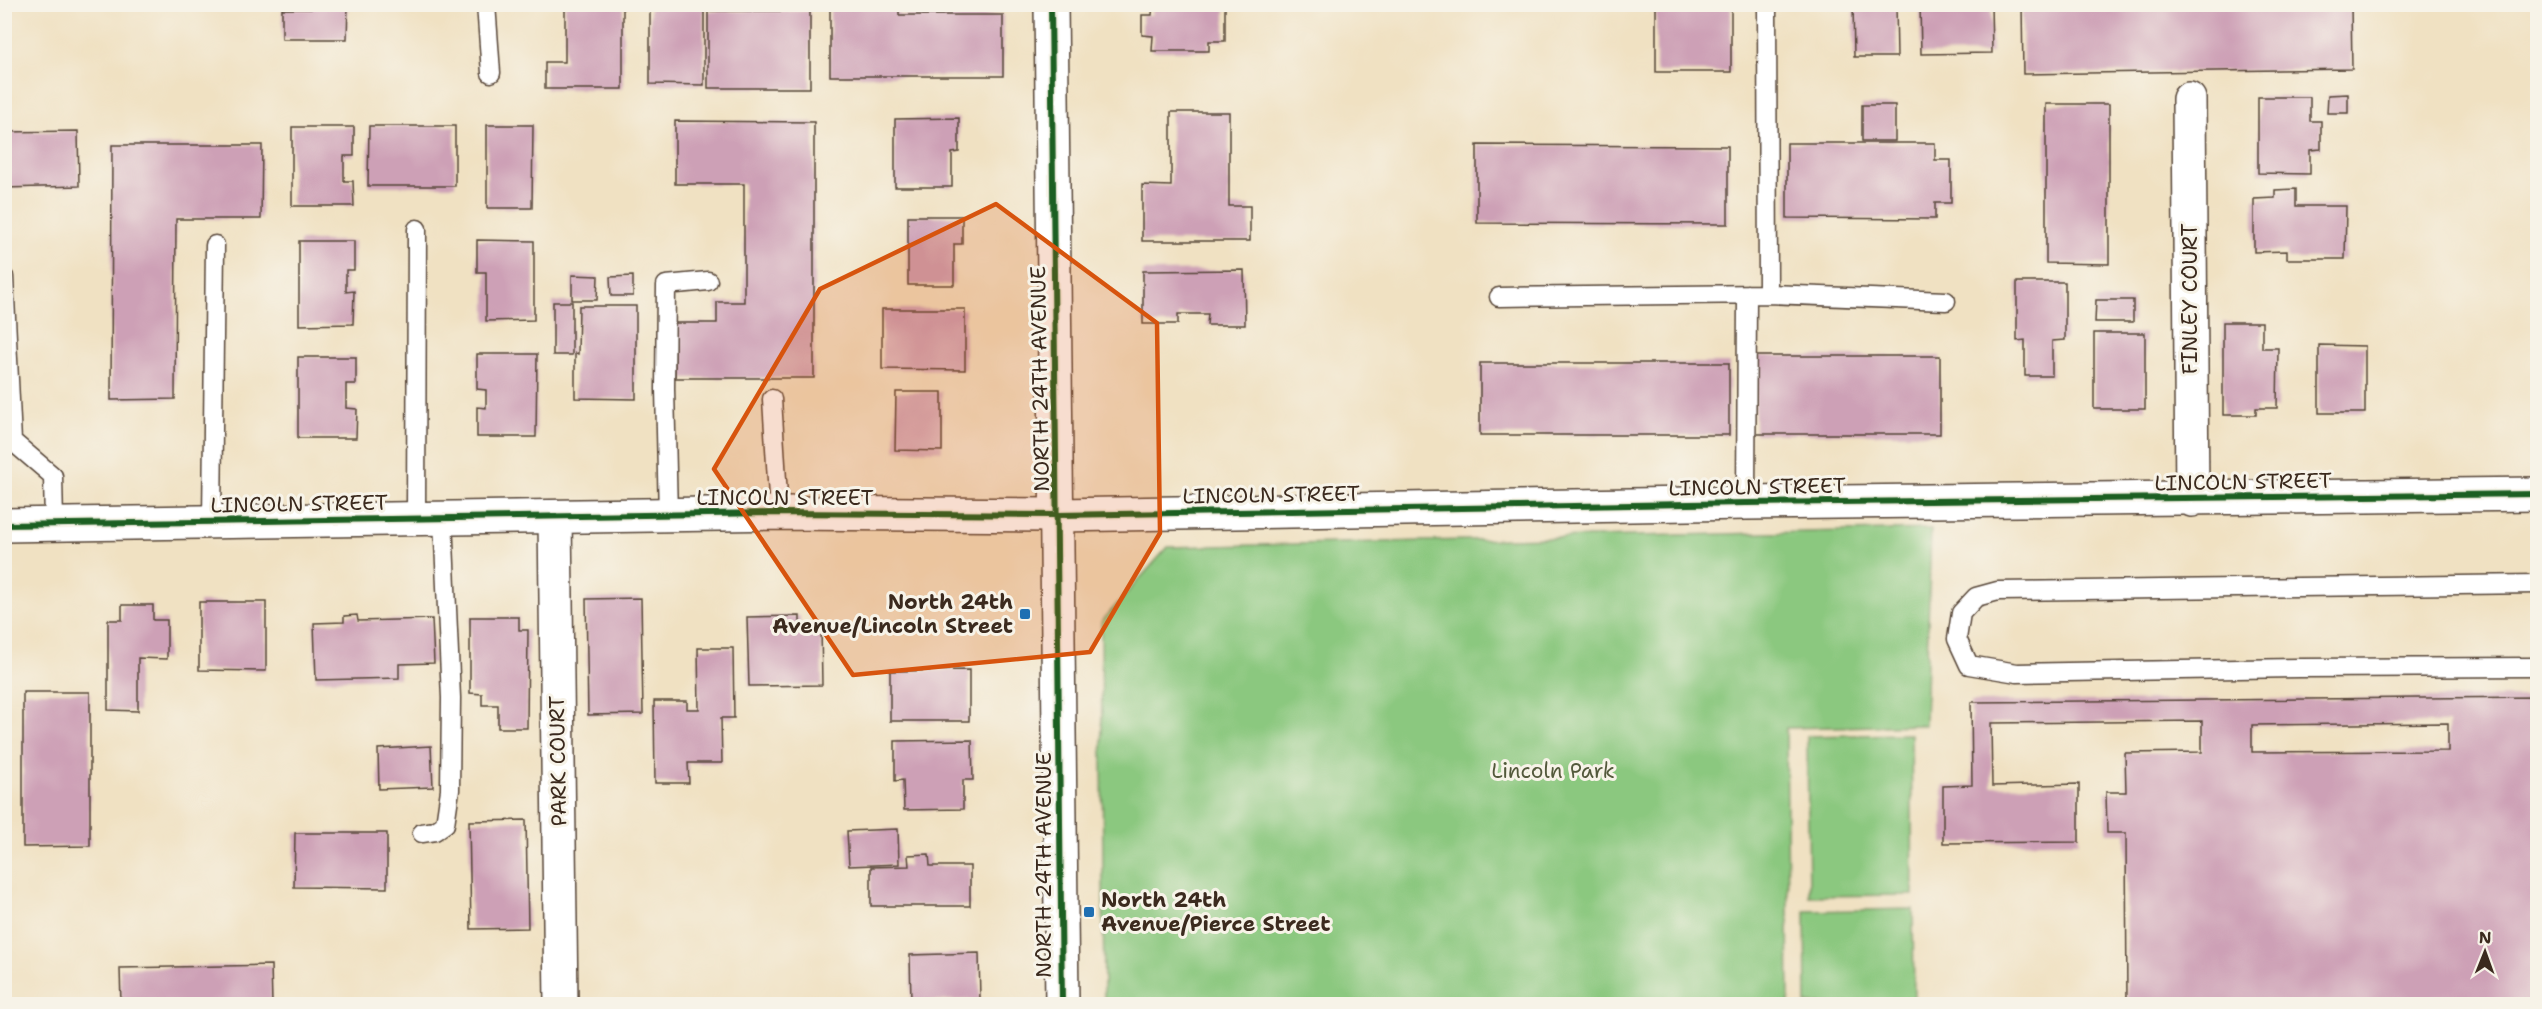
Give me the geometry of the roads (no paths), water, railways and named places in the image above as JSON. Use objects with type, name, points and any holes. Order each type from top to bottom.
[{"type":"street","name":"NORTH 24TH AVENUE","points":[[1051,4],[1062,1005]]},
{"type":"street","name":"FINLEY COURT","points":[[2189,99],[2192,500]]},
{"type":"street","name":"LINCOLN STREET","points":[[4,525],[778,513],[1058,515],[1746,503],[2192,500],[2538,494]]},
{"type":"street","name":"PARK COURT","points":[[555,517],[561,1005]]},
{"type":"lane","points":[[486,4],[491,73]]},
{"type":"lane","points":[[1767,4],[1768,294]]},
{"type":"lane","points":[[417,230],[429,519],[451,698],[450,790],[445,824],[435,831],[422,833]]},
{"type":"lane","points":[[212,521],[215,245]]},
{"type":"lane","points":[[4,277],[8,444],[52,476],[54,523]]},
{"type":"lane","points":[[668,515],[665,389],[666,285],[708,281]]},
{"type":"lane","points":[[1746,503],[1747,294]]},
{"type":"lane","points":[[1499,297],[1768,294],[1946,301]]},
{"type":"lane","points":[[772,399],[778,513]]},
{"type":"lane","points":[[2538,585],[1998,591],[1976,597],[1961,613],[1957,639],[1969,665],[2017,673],[2300,668],[2538,668]]},
{"type":"place","name":"North 24th Avenue/Lincoln Street","points":[[1025,614]]},
{"type":"place","name":"North 24th Avenue/Pierce Street","points":[[1089,912]]},
{"type":"park label","name":"Lincoln Park","points":[[1553,771]]}]
